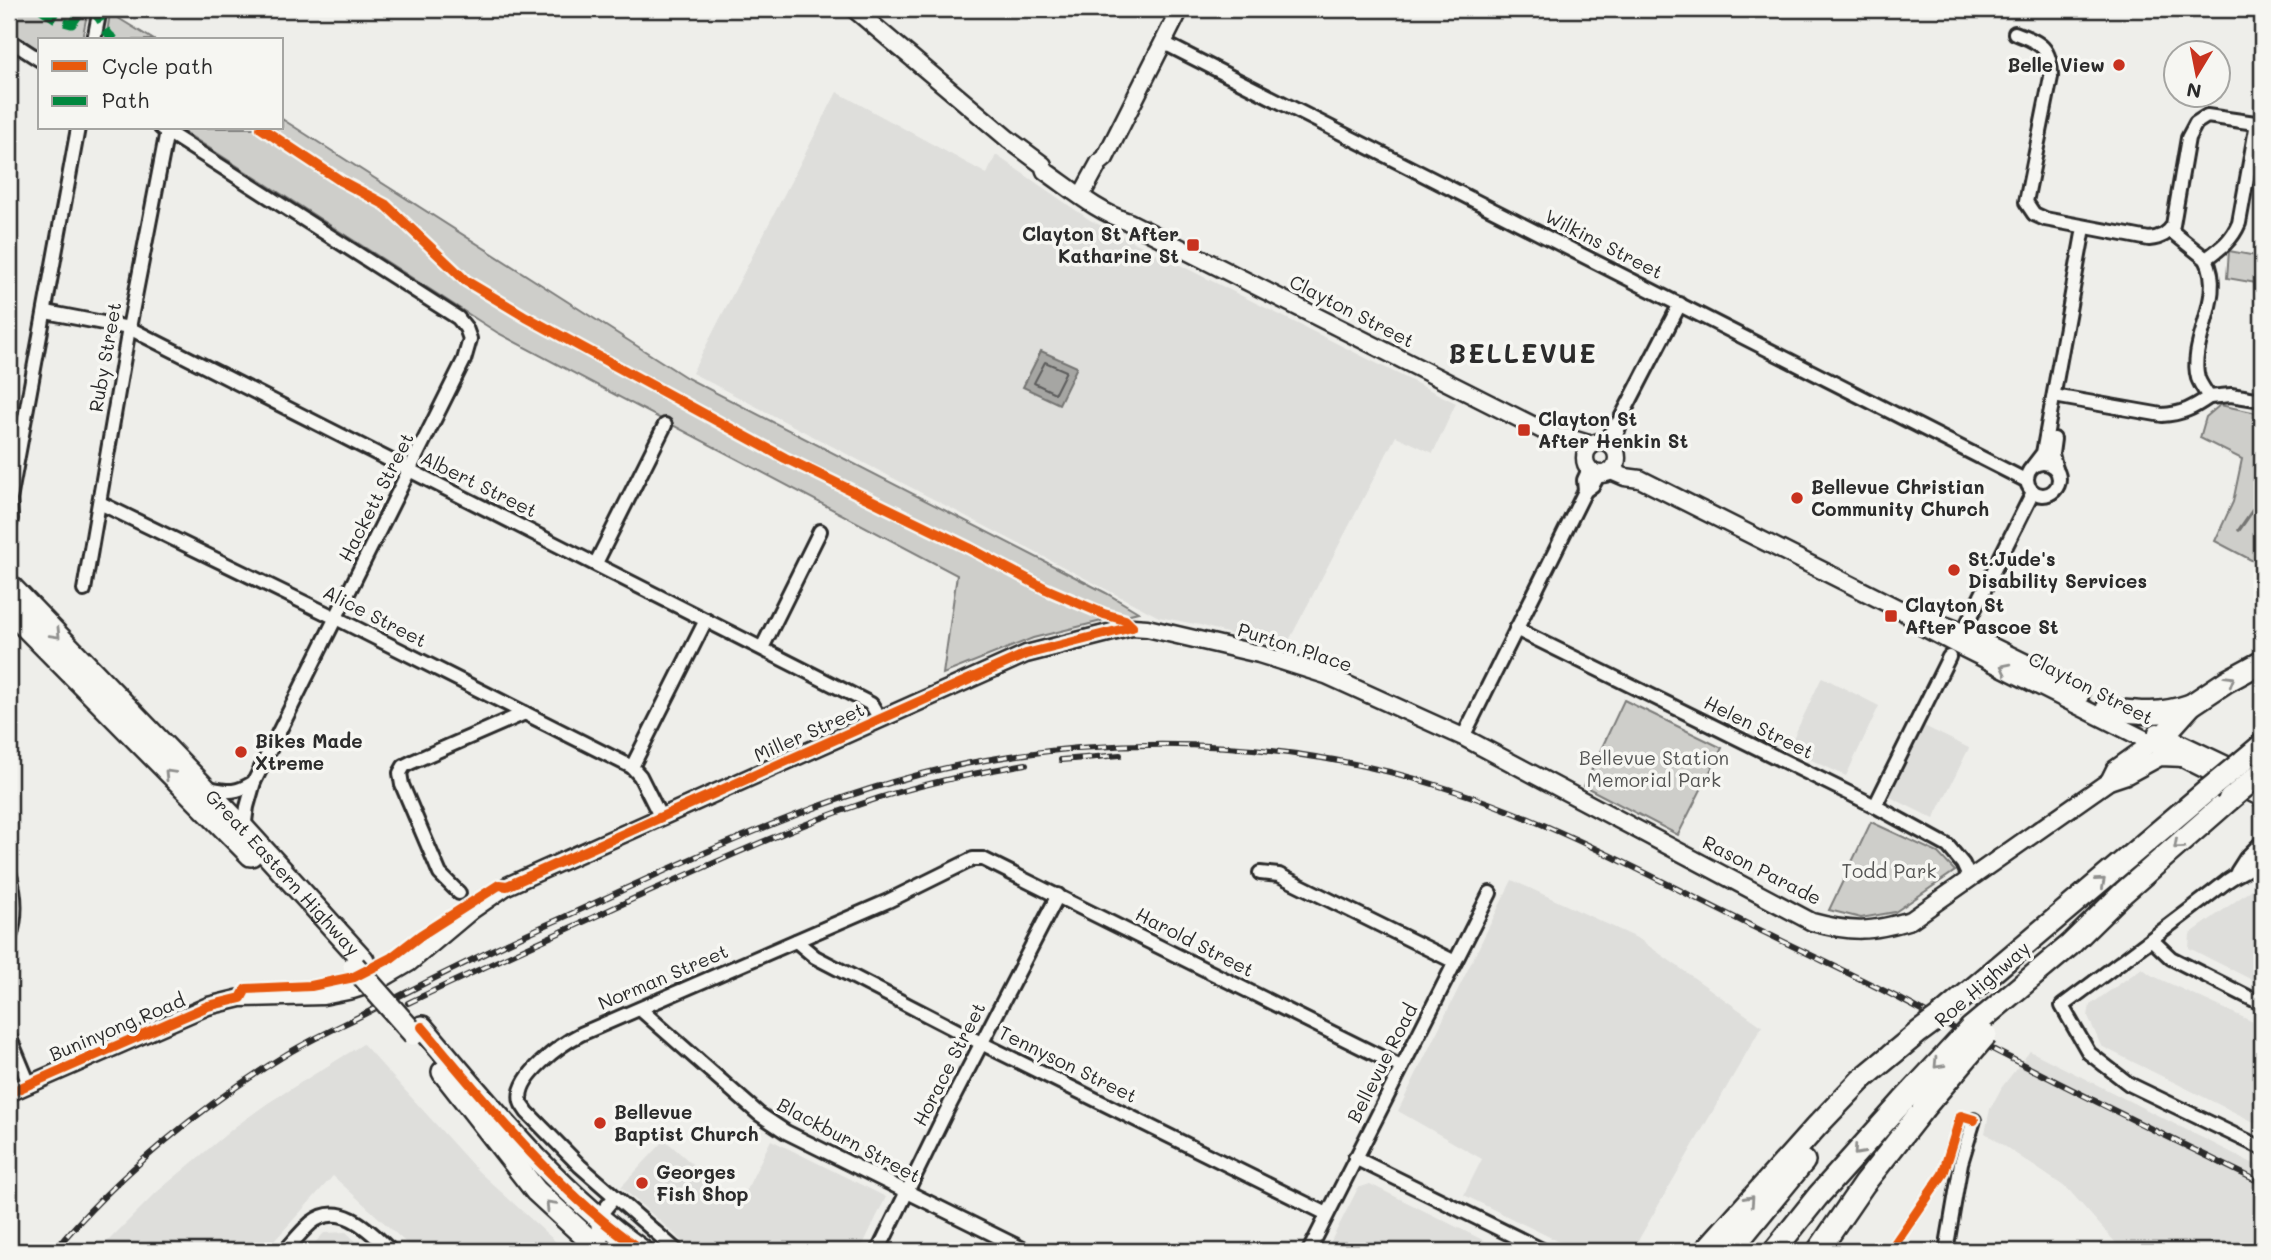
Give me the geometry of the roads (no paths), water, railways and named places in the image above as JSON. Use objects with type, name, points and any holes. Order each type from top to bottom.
[{"type":"highway","name":"Great Eastern Highway","points":[[9,584],[244,829],[418,1031],[573,1196],[642,1251]]},
{"type":"highway","name":"Great Eastern Highway","points":[[9,610],[359,963]]},
{"type":"highway","points":[[2158,739],[2191,705],[2262,662]]},
{"type":"highway","points":[[2107,709],[2150,714],[2191,705]]},
{"type":"highway","name":"Roe Highway","points":[[1730,1251],[1868,1083],[1942,1016],[2262,745]]},
{"type":"highway","name":"Roe Highway","points":[[1774,1251],[1827,1186],[1913,1105],[1978,1032],[2124,892],[2262,772]]},
{"type":"highway","name":"Great Eastern Highway","points":[[418,1031],[536,1191],[601,1251]]},
{"type":"highway","points":[[1705,1251],[1816,1127],[1868,1083]]},
{"type":"highway","points":[[1818,1251],[1913,1105]]},
{"type":"main road","name":"Clayton Street","points":[[854,9],[1008,139],[1043,165],[1045,171],[1086,195],[1119,219],[1556,437],[1563,446],[1630,467],[1640,479],[1903,611],[1926,616],[1961,643],[2158,739],[2262,783]]},
{"type":"main road","points":[[1086,195],[1099,163],[1105,158],[1180,9]]},
{"type":"main road","name":"Miller Street","points":[[409,963],[471,911],[507,886],[660,816],[1026,654],[1105,632],[1132,627],[1147,628]]},
{"type":"main road","name":"Purton Place","points":[[1147,628],[1259,654],[1326,675],[1463,737]]},
{"type":"main road","name":"Clayton Street","points":[[1961,643],[2024,662],[2158,739],[2185,758],[2262,798]]},
{"type":"main road","name":"Rason Parade","points":[[1463,737],[1812,922],[1856,931],[1880,929],[1911,920],[2109,780],[2127,775],[2160,757],[2185,758]]},
{"type":"main road","name":"Rason Parade","points":[[2109,780],[2115,769],[2158,739]]},
{"type":"main road","name":"Buninyong Road","points":[[9,1093],[208,1006],[241,998],[323,996],[353,990],[375,983],[409,963]]},
{"type":"street","points":[[94,38],[100,9]]},
{"type":"street","points":[[2015,33],[2038,42],[2051,63],[2051,78],[2026,202],[2034,214],[2045,219],[2157,239],[2170,230],[2191,128],[2207,116],[2260,123],[2239,223],[2223,247],[2206,258]]},
{"type":"street","points":[[9,40],[38,59]]},
{"type":"street","name":"Wilkins Street","points":[[1164,43],[1680,304],[2032,489]]},
{"type":"street","points":[[9,527],[10,502],[78,130]]},
{"type":"street","name":"Ruby Street","points":[[84,590],[164,130]]},
{"type":"street","name":"Hackett Street","points":[[164,130],[457,318],[466,328],[470,339],[464,360],[411,471],[254,782],[244,829]]},
{"type":"street","points":[[1875,806],[1961,643],[2032,489],[2029,470],[2043,453],[2057,396],[2087,228]]},
{"type":"street","points":[[2170,230],[2206,258],[2211,269],[2213,283],[2196,364],[2198,379],[2209,397]]},
{"type":"street","points":[[1463,737],[1585,491],[1593,485],[1601,458],[1680,304]]},
{"type":"street","name":"Albert Street","points":[[46,312],[129,328],[871,704],[880,719]]},
{"type":"street","points":[[2057,396],[2162,415],[2191,410],[2209,397],[2231,395],[2262,400]]},
{"type":"street","points":[[2032,489],[2050,494],[2057,488],[2059,477],[2052,454],[2057,396]]},
{"type":"street","points":[[596,564],[665,425]]},
{"type":"street","points":[[2033,466],[2043,463],[2056,469]]},
{"type":"street","name":"Alice Street","points":[[100,503],[632,767]]},
{"type":"street","points":[[762,648],[820,531]]},
{"type":"street","points":[[660,816],[640,776],[632,767],[706,620]]},
{"type":"street","name":"Helen Street","points":[[1516,629],[1875,806],[1948,846],[1963,864],[1970,879]]},
{"type":"street","points":[[459,893],[440,874],[402,785],[400,773],[404,766],[412,762],[525,713]]},
{"type":"street","points":[[205,788],[231,793],[254,782]]},
{"type":"street","points":[[2237,873],[2246,858],[2262,842]]},
{"type":"street","name":"Harold Street","points":[[969,861],[983,859],[1401,1068]]},
{"type":"street","points":[[2262,859],[2237,873],[2062,1006],[2089,1053],[2129,1084],[2262,1148]]},
{"type":"street","name":"Norman Street","points":[[677,1251],[614,1198],[527,1112],[521,1102],[522,1091],[528,1080],[546,1057],[566,1042],[940,877],[969,861]]},
{"type":"street","points":[[9,872],[14,893],[15,922],[9,940]]},
{"type":"street","points":[[1260,873],[1279,875],[1455,962]]},
{"type":"street","name":"Bellevue Road","points":[[1308,1251],[1490,893]]},
{"type":"street","name":"Horace Street","points":[[878,1251],[1058,895]]},
{"type":"street","points":[[2152,940],[2171,958],[2262,1004]]},
{"type":"street","name":"Tennyson Street","points":[[796,941],[815,957],[981,1043],[1327,1214]]},
{"type":"street","name":"Blackburn Street","points":[[640,1009],[759,1114],[786,1132],[1027,1251]]},
{"type":"street","points":[[9,1036],[29,1084]]},
{"type":"street","points":[[1946,1251],[1961,1163],[1974,1120]]},
{"type":"street","points":[[1355,1158],[1544,1251]]},
{"type":"street","points":[[606,1251],[596,1224],[597,1217],[614,1198]]},
{"type":"street","points":[[285,1251],[313,1222],[328,1216],[349,1216],[367,1228],[391,1251]]},
{"type":"water","points":[[1041,351],[1077,367],[1059,404],[1023,387]]},
{"type":"waterway","points":[[2239,530],[2262,497]]},
{"type":"railway","points":[[54,1251],[105,1195],[133,1169],[193,1119],[255,1074],[308,1042],[491,951],[717,848],[822,805],[876,787],[986,760],[1104,746],[1224,747],[1283,752],[1401,775],[1498,806],[1616,859],[1732,916],[2262,1183]]},
{"type":"railway","points":[[1061,760],[1120,755]]},
{"type":"railway","points":[[408,1003],[635,898],[804,825],[902,791],[1026,764]]},
{"type":"place","name":"Belle View","points":[[2119,65]]},
{"type":"place","name":"Clayton St After Katharine St","points":[[1193,245]]},
{"type":"place","name":"Clayton St After Henkin St","points":[[1524,430]]},
{"type":"place","name":"Bellevue Christian Community Church","points":[[1797,498]]},
{"type":"place","name":"St.Jude's Disability Services","points":[[1954,570]]},
{"type":"place","name":"Clayton St After Pascoe St","points":[[1891,616]]},
{"type":"place","name":"Bikes Made Xtreme","points":[[241,752]]},
{"type":"place","name":"Bellevue Baptist Church","points":[[600,1123]]},
{"type":"place","name":"Georges Fish Shop","points":[[642,1183]]},
{"type":"district","name":"BELLEVUE","points":[[1523,354]]},
{"type":"park label","name":"Bellevue Station Memorial Park","points":[[1654,769]]},
{"type":"park label","name":"Todd Park","points":[[1889,871]]}]
